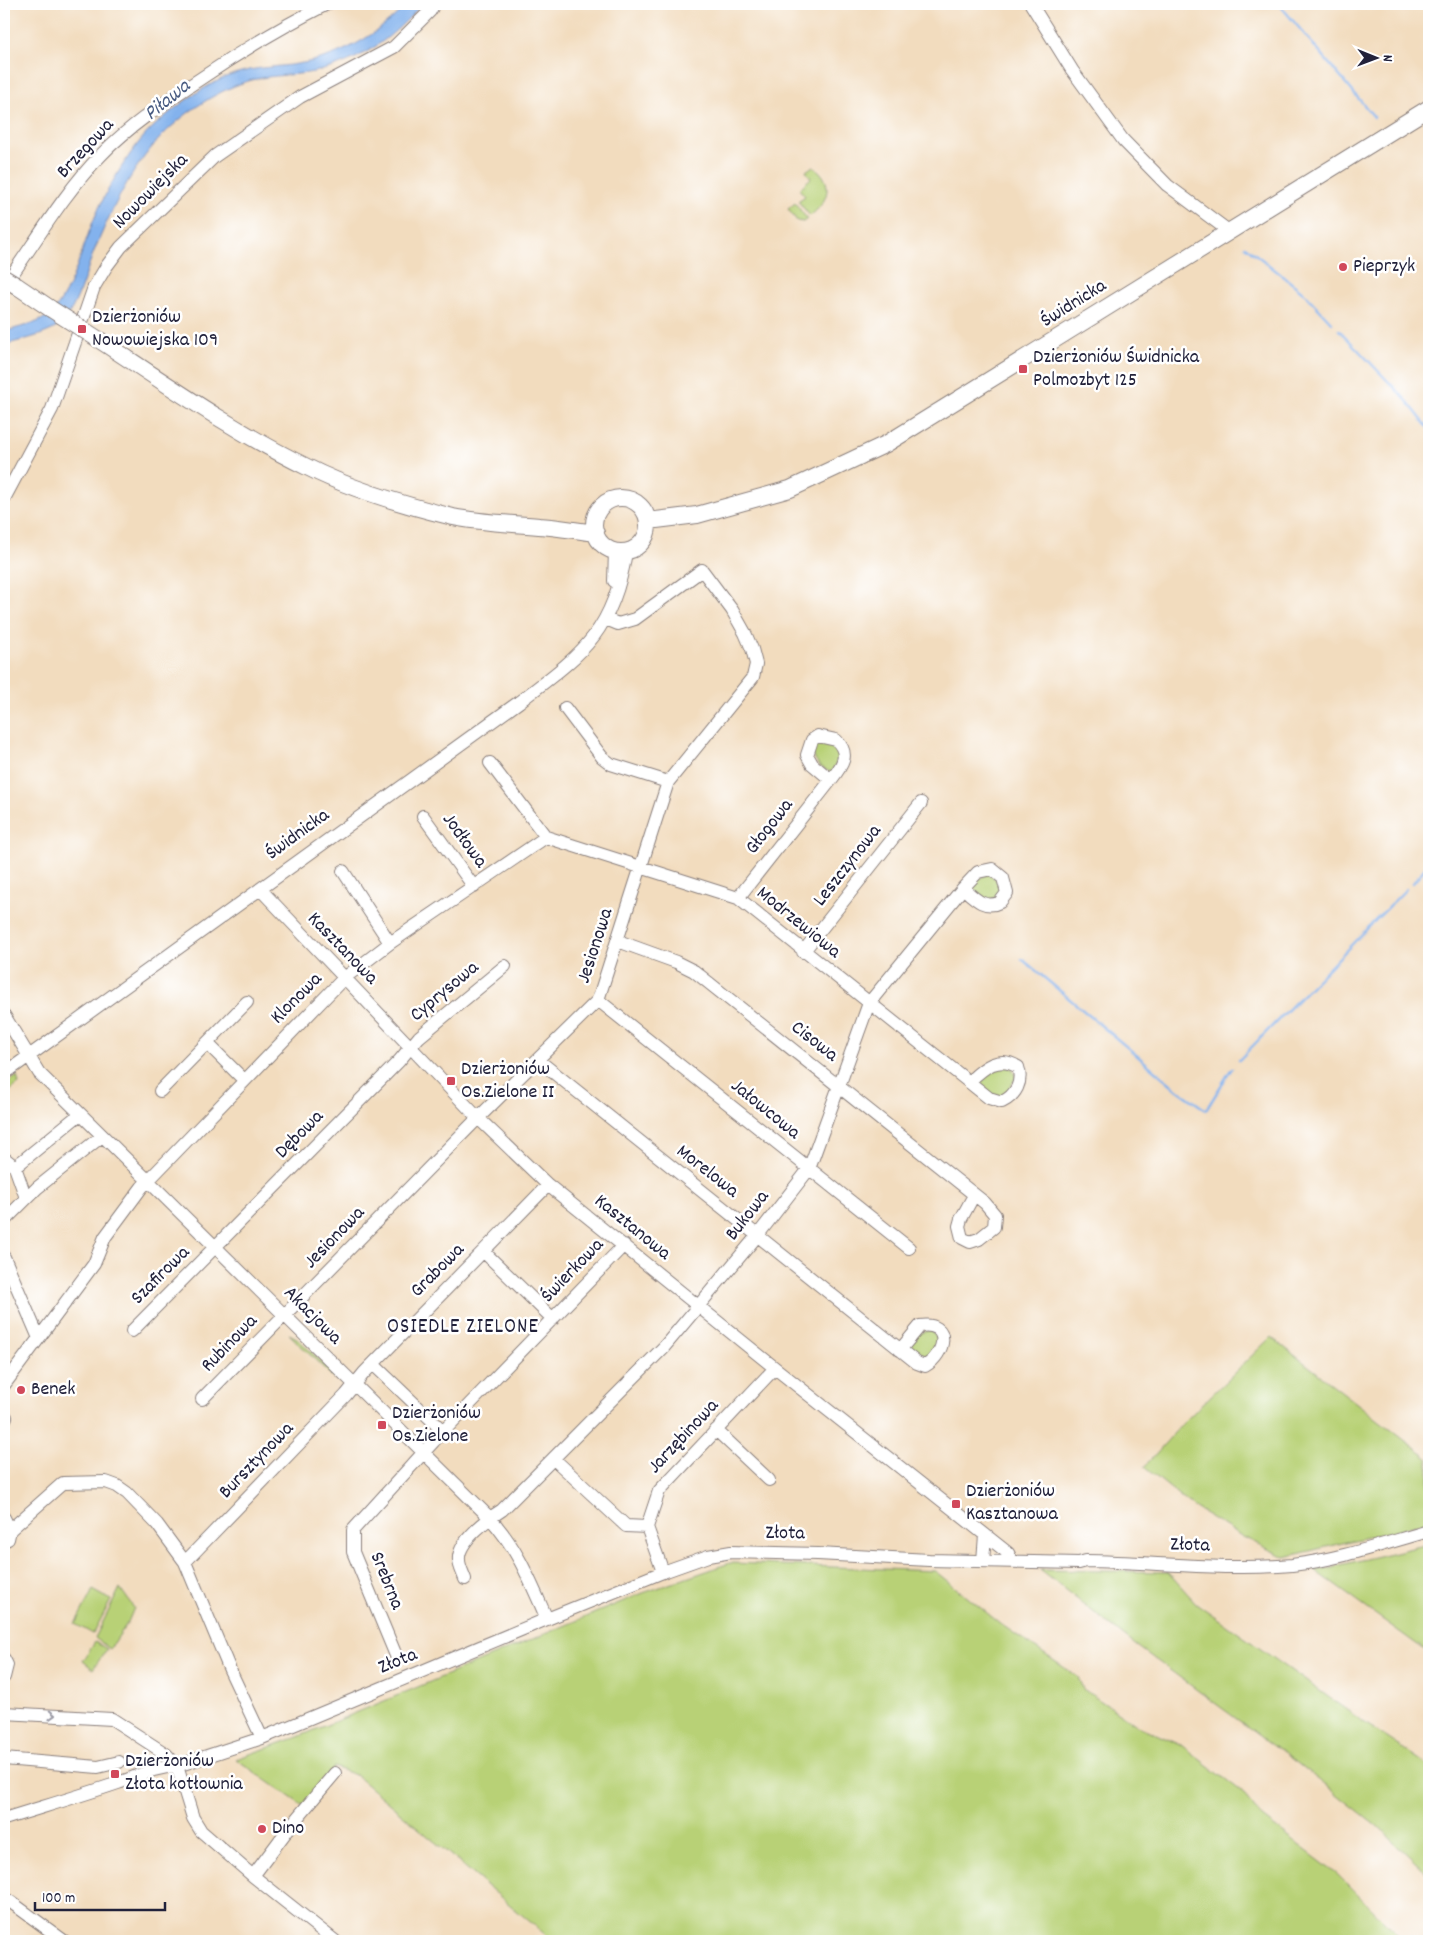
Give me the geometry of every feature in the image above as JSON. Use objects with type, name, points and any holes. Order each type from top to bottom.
[{"type":"main road","name":"Świdnicka","points":[[648,526],[697,515],[790,489],[886,444],[1429,108]]},
{"type":"main road","points":[[8,283],[232,425],[308,468],[348,485],[425,510],[498,524],[595,527]]},
{"type":"main road","points":[[624,498],[640,506],[648,526],[642,542],[620,552],[606,548],[595,527],[603,506],[610,501],[624,498]]},
{"type":"street","name":"Brzegowa","points":[[8,283],[82,178],[120,136],[155,109],[270,33],[326,4]]},
{"type":"street","name":"Nowowiejska","points":[[4,499],[52,409],[94,287],[121,247],[215,156],[300,97],[394,47],[430,11],[434,4]]},
{"type":"street","points":[[1031,4],[1072,70],[1123,140],[1167,184],[1230,232]]},
{"type":"street","name":"Świdnicka","points":[[4,1074],[519,702],[577,657],[593,639],[606,619],[612,601],[620,552]]},
{"type":"street","name":"Jesionowa","points":[[284,1315],[478,1118],[598,1000],[668,782],[753,677],[756,664],[745,632],[732,610],[702,570],[635,619],[618,624],[606,619]]},
{"type":"street","points":[[565,708],[602,757],[611,764],[668,782]]},
{"type":"street","points":[[490,763],[546,837]]},
{"type":"street","name":"Głogowa","points":[[738,898],[831,780]]},
{"type":"street","name":"Leszczynowa","points":[[804,952],[921,803]]},
{"type":"street","name":"Jodłowa","points":[[423,816],[474,887]]},
{"type":"street","name":"Modrzewiowa","points":[[546,837],[738,898],[804,952],[970,1081]]},
{"type":"street","name":"Klonowa","points":[[4,1385],[38,1336],[94,1264],[105,1237],[148,1181],[343,979],[390,943],[546,837]]},
{"type":"street","points":[[343,870],[390,943]]},
{"type":"street","name":"Bukowa","points":[[465,1579],[458,1559],[460,1550],[482,1523],[502,1510],[664,1347],[757,1236],[809,1169],[869,1003],[963,888]]},
{"type":"street","name":"Kasztanowa","points":[[260,889],[343,979],[478,1118],[548,1185],[985,1534],[1008,1553],[1012,1561]]},
{"type":"street","name":"Cisowa","points":[[618,941],[676,962],[694,971],[974,1195]]},
{"type":"street","name":"Cyprysowa","points":[[410,1048],[419,1037],[505,966]]},
{"type":"street","name":"Jałowcowa","points":[[598,1000],[909,1248]]},
{"type":"street","points":[[160,1091],[247,1002]]},
{"type":"street","name":"Akacjowa","points":[[4,1015],[39,1073],[505,1534],[522,1561],[547,1619]]},
{"type":"street","points":[[208,1044],[244,1080]]},
{"type":"street","name":"Dębowa","points":[[215,1247],[410,1048]]},
{"type":"street","name":"Morelowa","points":[[538,1060],[900,1350]]},
{"type":"street","points":[[15,1168],[80,1114]]},
{"type":"street","points":[[4,1221],[26,1198],[102,1136]]},
{"type":"street","points":[[4,1158],[15,1168],[26,1198]]},
{"type":"street","name":"Grabowa","points":[[355,1384],[548,1185]]},
{"type":"street","name":"Świerkowa","points":[[424,1452],[624,1245]]},
{"type":"street","name":"Szafirowa","points":[[132,1332],[215,1247]]},
{"type":"street","points":[[484,1252],[553,1319]]},
{"type":"street","points":[[4,1257],[38,1336]]},
{"type":"street","name":"Rubinowa","points":[[202,1399],[284,1315]]},
{"type":"street","points":[[373,1364],[443,1431]]},
{"type":"street","name":"Jarzębinowa","points":[[647,1526],[659,1492],[775,1368]]},
{"type":"street","name":"Bursztynowa","points":[[185,1562],[355,1384]]},
{"type":"street","points":[[4,1415],[6,1417],[4,1421]]},
{"type":"street","points":[[716,1430],[770,1480]]},
{"type":"street","name":"Srebrna","points":[[397,1658],[353,1552],[353,1530],[424,1452]]},
{"type":"street","points":[[554,1459],[626,1526],[647,1526],[662,1572]]},
{"type":"street","points":[[7,1536],[63,1484],[106,1482],[117,1486],[133,1499],[169,1538],[185,1562],[230,1670],[262,1738]]},
{"type":"street","points":[[4,1518],[7,1536]]},
{"type":"street","name":"Złota","points":[[4,1819],[119,1783],[164,1766],[177,1766],[262,1738],[662,1572],[708,1556],[730,1552],[983,1561],[1284,1565],[1308,1562],[1429,1531]]},
{"type":"street","points":[[983,1561],[985,1534]]},
{"type":"street","points":[[4,1713],[112,1719],[166,1754],[177,1766],[194,1818],[201,1831],[253,1876],[335,1941]]},
{"type":"street","points":[[4,1758],[98,1767],[120,1762]]},
{"type":"street","points":[[253,1876],[292,1824],[335,1774]]},
{"type":"street","points":[[4,1897],[64,1941]]},
{"type":"green space","points":[[813,166],[824,178],[827,191],[822,204],[810,216],[798,201],[805,196],[799,189],[811,178],[806,171]]},
{"type":"green space","points":[[795,203],[807,219],[803,222],[797,221],[788,209]]},
{"type":"green space","points":[[816,742],[833,744],[840,754],[832,773],[820,767],[811,752]]},
{"type":"green space","points":[[989,873],[1003,886],[998,898],[986,900],[972,891],[972,882]]},
{"type":"green space","points":[[996,1065],[1012,1068],[1016,1077],[1006,1095],[996,1097],[978,1084],[978,1079]]},
{"type":"green space","points":[[17,1076],[19,1084],[4,1095],[4,1086]]},
{"type":"green space","points":[[931,1330],[939,1340],[926,1361],[909,1354],[908,1343],[914,1334]]},
{"type":"green space","points":[[289,1334],[297,1338],[335,1375],[336,1380]]},
{"type":"green space","points":[[1271,1337],[1429,1459],[1429,1522],[1285,1557],[1243,1537],[1192,1506],[1144,1467],[1183,1423]]},
{"type":"green space","points":[[1429,1544],[1429,1653],[1315,1571]]},
{"type":"green space","points":[[730,1563],[935,1571],[1002,1625],[1078,1677],[1083,1689],[1138,1726],[1181,1745],[1241,1791],[1261,1816],[1338,1875],[1404,1941],[553,1941],[355,1775],[334,1767],[303,1806],[236,1759],[298,1737],[643,1593]]},
{"type":"green space","points":[[1040,1570],[1168,1572],[1196,1603],[1429,1766],[1429,1875],[1375,1824],[1297,1763],[1134,1644]]},
{"type":"green space","points":[[120,1588],[134,1608],[128,1622],[110,1649],[95,1638]]},
{"type":"green space","points":[[93,1590],[111,1600],[93,1634],[75,1624]]},
{"type":"green space","points":[[95,1642],[107,1649],[93,1669],[83,1661]]},
{"type":"water","points":[[407,4],[422,4],[400,27],[366,53],[323,70],[261,78],[240,84],[215,95],[181,118],[151,148],[123,190],[95,249],[80,291],[64,321],[46,333],[4,345],[4,332],[42,320],[55,309],[62,299],[69,286],[90,228],[105,195],[136,146],[161,120],[193,95],[229,76],[255,69],[313,61],[343,51],[371,35]]},
{"type":"waterway","points":[[1279,4],[1374,117]]},
{"type":"waterway","points":[[1245,246],[1303,292],[1332,323]]},
{"type":"waterway","points":[[1339,330],[1407,401],[1429,429]]},
{"type":"waterway","points":[[1413,883],[1429,863]]},
{"type":"waterway","points":[[1239,1060],[1406,889]]},
{"type":"waterway","points":[[1022,959],[1178,1090],[1206,1110],[1232,1068]]},
{"type":"place","name":"Pieprzyk","points":[[1343,267]]},
{"type":"place","name":"Dzierżoniów Nowowiejska 109","points":[[82,329]]},
{"type":"place","name":"Dzierżoniów Świdnicka Polmozbyt 125","points":[[1023,369]]},
{"type":"place","name":"Dzierżoniów Os.Zielone II","points":[[451,1081]]},
{"type":"place","name":"Benek","points":[[21,1390]]},
{"type":"place","name":"Dzierżoniów Os.Zielone","points":[[382,1425]]},
{"type":"place","name":"Dzierżoniów Kasztanowa","points":[[956,1504]]},
{"type":"place","name":"Dzierżoniów Złota kotłownia","points":[[115,1774]]},
{"type":"place","name":"Dino","points":[[262,1829]]},
{"type":"district","name":"OSIEDLE ZIELONE","points":[[463,1328]]},
{"type":"water label","name":"Piława","points":[[168,101]]}]
